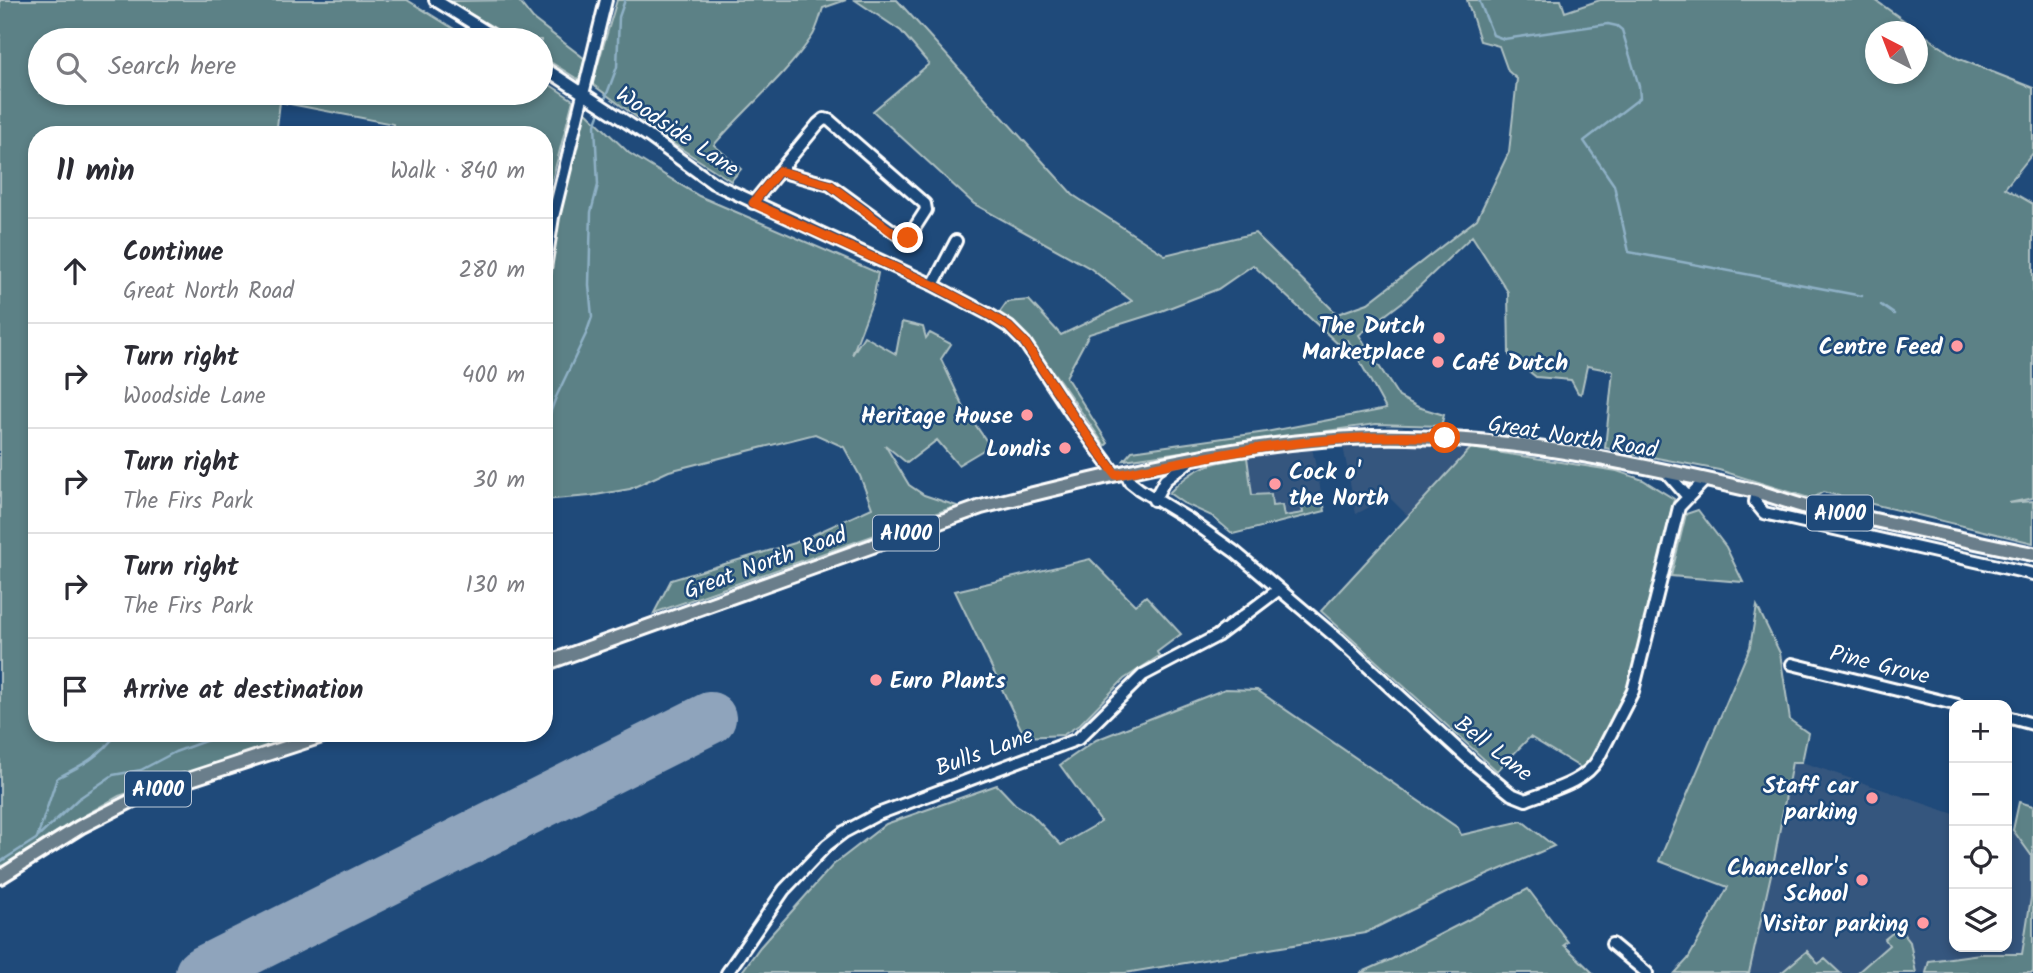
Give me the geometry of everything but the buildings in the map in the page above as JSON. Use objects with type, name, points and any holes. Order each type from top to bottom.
[{"type":"main road","name":"Great North Road","points":[[553,661],[946,518],[1121,474],[1192,459],[1304,442],[1374,437],[1427,437],[1513,444],[1667,472],[1757,492],[1807,507],[2033,554]]},
{"type":"main road","name":"A1000","points":[[0,877],[80,827],[145,794],[304,742]]},
{"type":"street","points":[[435,0],[480,28]]},
{"type":"street","points":[[553,218],[606,0]]},
{"type":"street","name":"Woodside Lane","points":[[553,74],[713,183],[933,285],[1009,327],[1025,343],[1075,419],[1121,474]]},
{"type":"street","points":[[753,203],[779,171],[818,124],[824,119],[829,120],[925,204],[926,210],[908,238],[904,239],[830,185],[779,171]]},
{"type":"street","points":[[933,285],[956,241]]},
{"type":"street","points":[[1154,500],[1165,480],[1192,459]]},
{"type":"street","points":[[1667,472],[1688,497]]},
{"type":"street","name":"Bell Lane","points":[[1121,474],[1154,500],[1213,536],[1338,639],[1473,763],[1511,794],[1526,800],[1578,778],[1591,769],[1598,759],[1633,691],[1679,507],[1704,481]]},
{"type":"street","points":[[1757,492],[1755,502],[1764,513],[2033,574]]},
{"type":"street","name":"Bulls Lane","points":[[727,973],[784,890],[827,845],[844,832],[914,799],[1078,739],[1143,675],[1217,636],[1278,590]]},
{"type":"street","name":"Pine Grove","points":[[1792,664],[1949,703]]},
{"type":"street","points":[[2012,718],[2033,724]]},
{"type":"street","points":[[1612,944],[1647,973]]},
{"type":"shaded area","points":[[1419,444],[1471,448],[1408,516],[1389,497],[1356,514],[1343,446]]},
{"type":"shaded area","points":[[1312,448],[1325,511],[1233,534],[1212,516],[1183,503],[1169,493],[1181,480],[1207,464],[1255,454]]},
{"type":"shaded area","name":"Chancellor's School","points":[[1792,761],[1802,762],[1949,812],[1949,952],[2012,952],[2013,830],[2031,855],[2031,898],[2022,954],[1980,954],[1929,961],[1926,973],[1749,973],[1774,861]]},
{"type":"green space","points":[[0,0],[407,0],[452,28],[28,28],[28,105],[280,105],[277,126],[28,126],[28,742],[284,742],[119,796],[0,868]]},
{"type":"green space","points":[[518,0],[533,19],[545,28],[495,28],[449,1]]},
{"type":"green space","points":[[617,0],[846,0],[823,8],[815,31],[801,52],[714,145],[741,169],[731,181],[669,141],[592,84]]},
{"type":"green space","points":[[855,0],[897,0],[1073,195],[1165,255],[1255,233],[1337,314],[1368,303],[1477,219],[1509,152],[1517,79],[1508,71],[1499,46],[1480,41],[1467,0],[1561,0],[1565,12],[1600,0],[1875,0],[1905,21],[1865,21],[1865,84],[1928,84],[1928,37],[1957,58],[2033,88],[2033,153],[2005,188],[2033,204],[2033,498],[2009,503],[2033,501],[2033,543],[1823,492],[1812,499],[1719,470],[1605,448],[1613,371],[1587,366],[1581,394],[1571,380],[1536,377],[1509,355],[1508,292],[1472,236],[1405,300],[1359,335],[1399,397],[1418,407],[1444,415],[1441,426],[1376,424],[1124,460],[1132,451],[1266,432],[1386,409],[1348,340],[1338,344],[1253,265],[1218,289],[1156,313],[1089,334],[1066,377],[1108,443],[1105,446],[1023,333],[997,316],[1007,302],[1029,300],[1061,335],[1132,301],[1090,268],[974,204],[873,111],[929,64],[901,31]]},
{"type":"green space","points":[[553,34],[585,59],[579,80],[553,64]]},
{"type":"green space","points":[[553,87],[573,100],[553,177],[553,126],[393,124],[295,105],[553,105]]},
{"type":"green space","points":[[584,110],[629,153],[699,196],[878,273],[873,300],[852,355],[864,336],[896,354],[902,322],[923,327],[926,338],[930,333],[951,344],[941,359],[965,410],[990,446],[958,465],[937,440],[907,463],[885,445],[909,485],[924,495],[957,506],[654,613],[671,580],[795,543],[872,508],[860,476],[844,447],[815,434],[669,471],[630,489],[553,499],[553,251],[561,199]]},
{"type":"green space","points":[[1471,448],[1617,471],[1643,480],[1674,499],[1626,691],[1590,762],[1583,769],[1530,737],[1497,771],[1321,611]]},
{"type":"green space","points":[[1247,457],[1252,495],[1271,494],[1272,506],[1282,505],[1284,516],[1303,513],[1301,501],[1322,496],[1325,511],[1233,534],[1212,516],[1183,503],[1169,493],[1187,476],[1204,467]]},
{"type":"green space","points":[[1698,510],[1726,547],[1743,582],[1671,576],[1686,514]]},
{"type":"green space","points":[[1090,559],[1135,605],[1146,596],[1181,634],[1157,652],[1159,656],[1124,679],[1079,725],[1063,735],[1025,737],[955,591]]},
{"type":"green space","points":[[1757,606],[1780,653],[1790,720],[1808,733],[1802,762],[1792,762],[1774,861],[1749,973],[1675,973],[1688,959],[1728,887],[1659,861],[1750,647]]},
{"type":"green space","points":[[1225,689],[1257,690],[1458,828],[1461,835],[1522,821],[1554,846],[1446,893],[1365,933],[1125,973],[741,973],[760,947],[833,865],[886,824],[997,785],[1061,845],[1101,822],[1060,765],[1096,740]]},
{"type":"green space","points":[[2019,802],[2033,806],[2033,973],[1926,973],[1929,961],[1980,954],[2022,954],[2031,898],[2031,855],[2013,830]]},
{"type":"green space","points":[[1528,889],[1568,942],[1564,945],[1593,973],[1360,973],[1392,959]]},
{"type":"green space","points":[[1905,923],[1903,933],[1910,942],[1916,973],[1857,973],[1889,945],[1885,939]]},
{"type":"green space","points":[[1807,951],[1818,964],[1825,959],[1840,973],[1781,973]]},
{"type":"waterway","points":[[605,99],[617,67],[619,17],[625,0]]},
{"type":"waterway","points":[[1479,0],[1493,35],[1504,39],[1608,24],[1622,30],[1639,86],[1640,98],[1584,141],[1614,185],[1629,252],[1862,296]]},
{"type":"waterway","points":[[553,405],[592,317],[589,285],[591,212],[598,185],[595,125],[600,112]]},
{"type":"waterway","points":[[1881,305],[1894,314]]},
{"type":"waterway","points":[[37,838],[57,778],[82,765],[110,742]]},
{"type":"waterway","points":[[0,862],[36,839],[78,799],[113,775],[141,770],[175,752],[202,742]]},
{"type":"runway","points":[[201,973],[710,718]]},
{"type":"place","name":"The Dutch Marketplace","points":[[1439,338]]},
{"type":"place","name":"Centre Feed","points":[[1957,346]]},
{"type":"place","name":"Café Dutch","points":[[1438,362]]},
{"type":"place","name":"Heritage House","points":[[1027,415]]},
{"type":"place","name":"Londis","points":[[1065,448]]},
{"type":"place","name":"Cock o' the North","points":[[1275,484]]},
{"type":"place","name":"Euro Plants","points":[[876,680]]},
{"type":"place","name":"Staff car parking","points":[[1872,798]]},
{"type":"place","name":"Chancellor's School","points":[[1862,880]]},
{"type":"place","name":"Visitor parking","points":[[1923,923]]},
{"type":"route","points":[[908,238],[900,238],[830,185],[779,171],[753,203],[933,285],[1009,327],[1025,343],[1116,475],[1250,448],[1294,443],[1374,437],[1445,438]]}]
